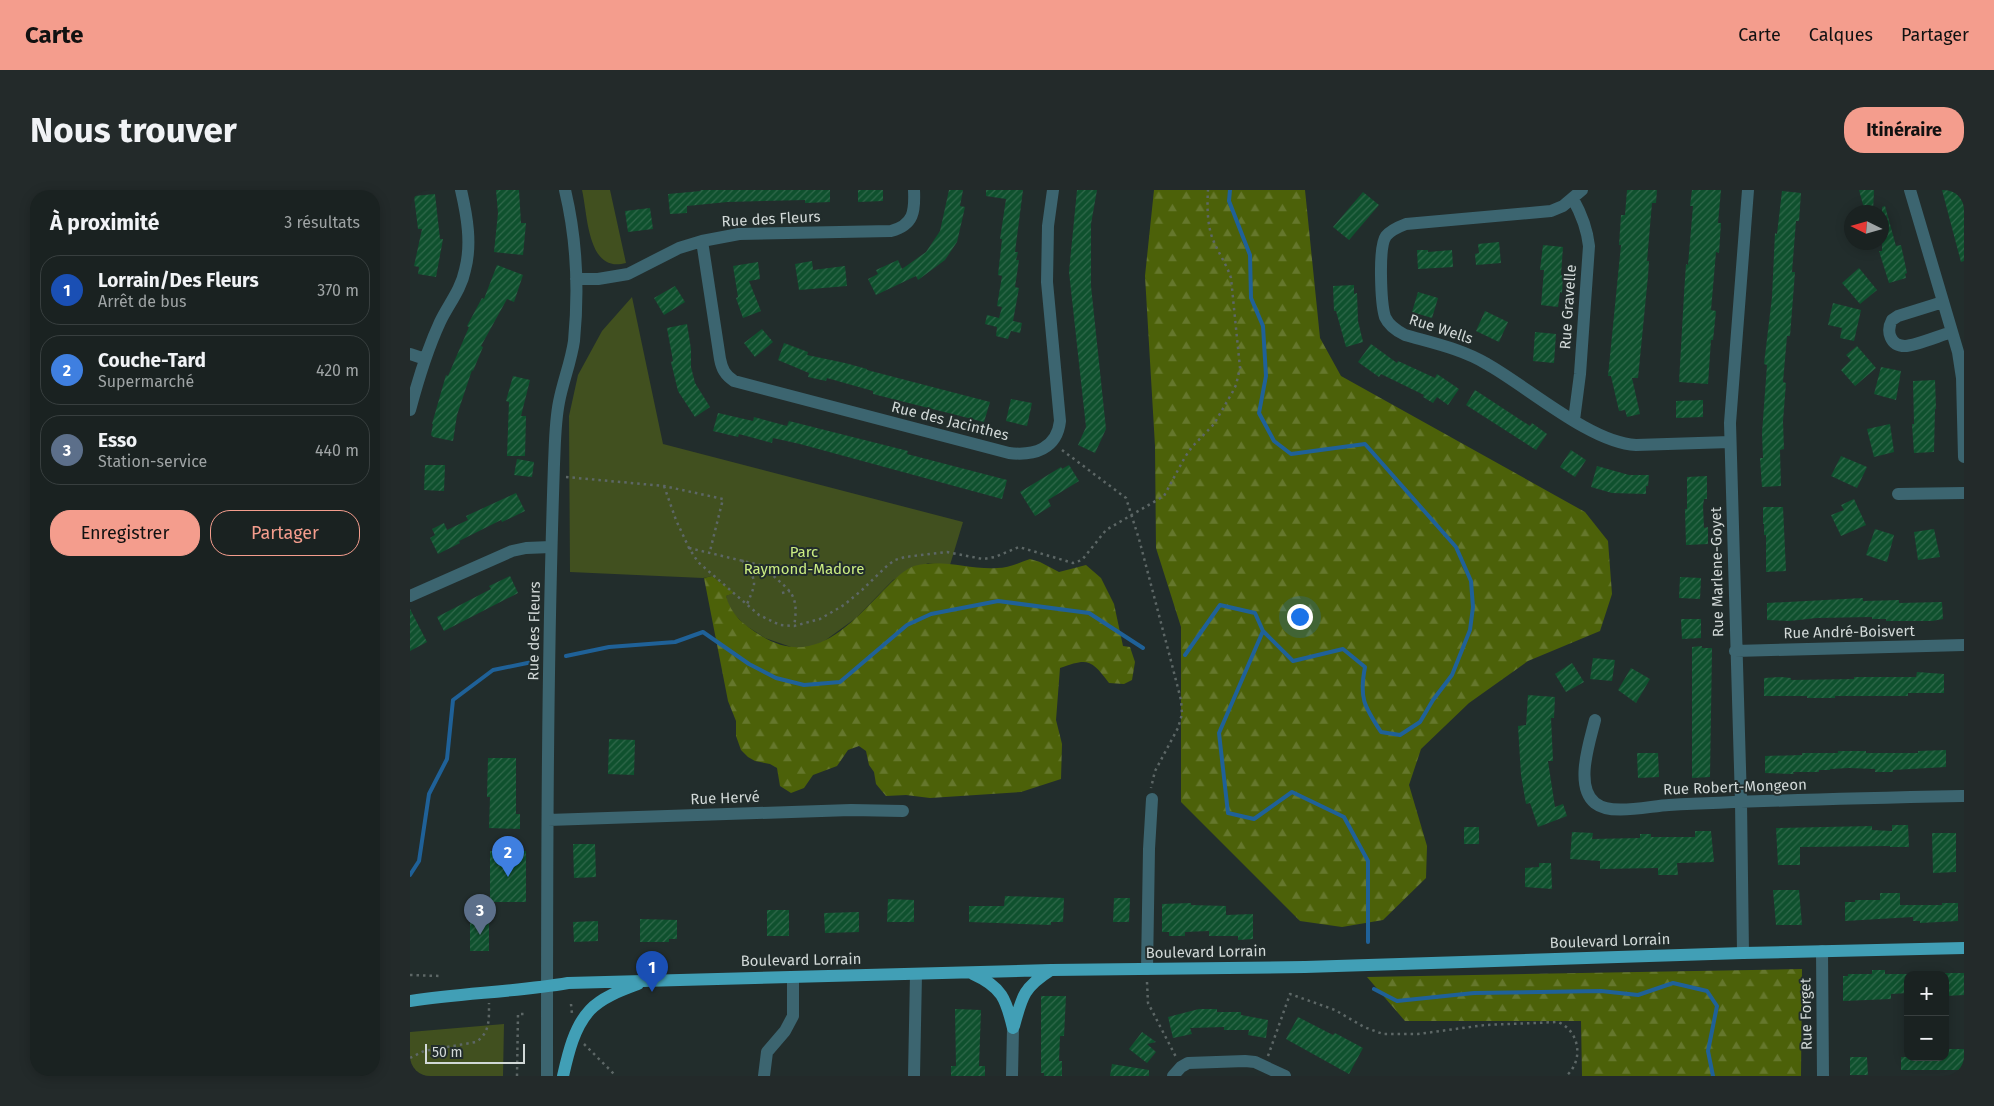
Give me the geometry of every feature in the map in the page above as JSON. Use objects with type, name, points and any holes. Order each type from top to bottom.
[{"type":"main road","name":"Boulevard Lorrain","points":[[410,994],[449,995],[546,987],[568,983],[647,980],[1051,970],[1306,967],[1964,948]]},
{"type":"main road","points":[[1013,1028],[1019,1006],[1028,988],[1051,970]]},
{"type":"main road","points":[[969,972],[984,979],[1002,993],[1013,1028]]},
{"type":"main road","points":[[563,1076],[576,1035],[590,1009],[615,993],[647,980]]},
{"type":"main road","name":"Boulevard Lorrain","points":[[410,1002],[449,995]]},
{"type":"street","points":[[410,410],[425,359],[435,334],[466,270],[468,238],[461,190]]},
{"type":"street","name":"Rue des Fleurs","points":[[547,1076],[546,987],[551,547],[556,420],[574,342],[576,279],[576,243],[565,190]]},
{"type":"street","name":"Rue des Fleurs","points":[[576,279],[598,279],[628,274],[672,251],[702,241],[739,234],[891,231],[902,228],[912,216],[915,208],[914,190]]},
{"type":"street","points":[[1051,442],[1060,427],[1061,414],[1047,282],[1048,226],[1053,190]]},
{"type":"street","name":"Rue Marlene-Goyet","points":[[1743,953],[1741,802],[1730,442],[1748,190]]},
{"type":"street","points":[[1910,190],[1958,352],[1962,378],[1964,458]]},
{"type":"street","name":"Rue Wells","points":[[1577,195],[1563,206],[1551,211],[1406,224],[1391,231],[1385,237],[1381,252],[1386,318],[1397,331],[1475,357],[1574,420],[1602,436],[1623,444],[1730,442]]},
{"type":"street","name":"Rue Gravelle","points":[[1574,420],[1580,374],[1589,246],[1588,230],[1577,195]]},
{"type":"street","name":"Rue des Jacinthes","points":[[702,241],[720,359],[722,369],[727,377],[734,381],[1009,453],[1028,454],[1037,452],[1051,442]]},
{"type":"street","points":[[1943,302],[1898,316],[1892,320],[1889,326],[1891,339],[1896,343],[1906,346],[1952,332]]},
{"type":"street","points":[[410,354],[425,359]]},
{"type":"street","points":[[1898,494],[1964,493]]},
{"type":"street","points":[[410,596],[512,551],[526,548],[551,547]]},
{"type":"street","name":"Rue André-Boisvert","points":[[1735,651],[1964,645]]},
{"type":"street","name":"Rue Robert-Mongeon","points":[[1595,720],[1585,766],[1585,787],[1594,803],[1610,809],[1624,810],[1651,806],[1741,802],[1964,796]]},
{"type":"street","points":[[1147,969],[1149,849],[1152,799]]},
{"type":"street","name":"Rue Hervé","points":[[548,820],[851,810],[903,811]]},
{"type":"street","name":"Rue Forget","points":[[1822,951],[1823,1076]]},
{"type":"street","points":[[914,1076],[916,974]]},
{"type":"street","points":[[764,1076],[768,1052],[794,1016],[793,977]]},
{"type":"street","points":[[1012,1076],[1013,1028]]},
{"type":"street","points":[[1177,1072],[1188,1063],[1245,1061],[1255,1062],[1285,1076]]},
{"type":"path","points":[[664,486],[676,520],[698,562],[759,615],[772,622],[794,626],[820,619],[844,605],[895,560],[917,555],[947,552],[978,558],[990,558],[1019,547],[1063,561],[1077,563],[1082,560],[1106,530],[1164,496],[1192,447],[1214,424],[1236,385],[1239,374],[1231,278],[1212,236],[1208,218],[1208,190]]},
{"type":"path","points":[[1051,442],[1121,493],[1126,498],[1132,515],[1171,661],[1182,714],[1178,728],[1155,771],[1152,780],[1152,799]]},
{"type":"path","points":[[554,476],[664,486],[723,499],[710,552]]},
{"type":"path","points":[[689,548],[763,565],[795,597],[796,614],[794,626]]},
{"type":"path","points":[[742,560],[755,581],[755,586],[747,604]]},
{"type":"path","points":[[782,593],[790,591]]},
{"type":"path","points":[[1147,969],[1148,1003],[1177,1072]]},
{"type":"path","points":[[410,974],[440,976]]},
{"type":"path","points":[[410,1058],[424,1050],[476,1042],[482,1038],[487,1032],[489,1024],[489,992]]},
{"type":"path","points":[[1264,1066],[1290,994],[1335,1010],[1364,1027],[1383,1034],[1418,1034],[1485,1025],[1558,1022],[1572,1032],[1578,1051],[1575,1067],[1566,1076]]},
{"type":"path","points":[[571,1004],[576,1035],[616,1076]]},
{"type":"path","points":[[517,1076],[518,1014],[527,1014]]},
{"type":"green space","points":[[582,190],[610,190],[626,263],[613,264],[604,260],[597,251],[588,227]]},
{"type":"green space","points":[[1154,190],[1305,190],[1320,338],[1341,376],[1585,512],[1608,541],[1612,594],[1600,631],[1528,661],[1469,703],[1421,749],[1409,785],[1427,846],[1426,878],[1383,920],[1342,927],[1300,921],[1181,802],[1181,627],[1156,548],[1155,446],[1145,276]]},
{"type":"green space","name":"Parc Raymond-Madore","points":[[632,297],[663,444],[963,522],[950,565],[928,563],[893,580],[856,618],[823,642],[811,647],[794,648],[765,638],[745,625],[729,609],[726,596],[733,593],[712,576],[703,578],[570,572],[569,416],[578,375],[602,331]]},
{"type":"green space","points":[[1030,559],[1059,572],[1086,565],[1101,578],[1114,604],[1123,646],[1130,647],[1135,662],[1132,680],[1124,684],[1109,683],[1098,669],[1088,663],[1077,663],[1060,668],[1056,720],[1062,744],[1061,779],[1021,792],[930,798],[906,795],[886,796],[876,784],[874,772],[869,765],[866,751],[859,746],[848,750],[837,766],[813,775],[804,788],[791,793],[780,786],[777,768],[770,764],[755,761],[741,750],[736,736],[736,721],[728,701],[704,578],[712,576],[734,593],[726,596],[728,603],[739,619],[749,627],[778,644],[795,647],[811,646],[826,640],[840,631],[853,621],[904,571],[914,566],[935,563],[1001,568]]},
{"type":"green space","points":[[1802,969],[1801,1076],[1582,1076],[1581,1021],[1405,1021],[1367,977]]},
{"type":"green space","points":[[504,1024],[503,1076],[410,1076],[410,1032]]},
{"type":"building","points":[[496,190],[519,190],[521,223],[526,223],[523,255],[494,252],[498,213]]},
{"type":"building","points":[[700,190],[830,190],[830,202],[805,203],[805,200],[727,202],[687,206],[687,213],[670,214],[668,194]]},
{"type":"building","points":[[858,190],[883,190],[883,201],[858,202]]},
{"type":"building","points":[[949,190],[963,190],[960,206],[965,207],[957,242],[945,260],[918,280],[916,276],[876,295],[868,279],[878,274],[876,270],[898,260],[902,269],[926,252],[940,231]]},
{"type":"building","points":[[986,190],[1023,190],[1015,252],[1018,252],[1016,260],[1019,260],[1015,287],[1019,288],[1013,321],[1022,323],[1020,333],[1011,331],[1008,339],[996,336],[997,327],[985,324],[987,315],[999,318],[1002,307],[997,306],[1002,276],[998,275],[1002,239],[1000,239],[1006,199],[986,196]]},
{"type":"building","points":[[1077,190],[1097,190],[1091,224],[1091,286],[1106,429],[1095,453],[1078,445],[1086,427],[1069,272]]},
{"type":"building","points":[[1627,190],[1657,190],[1656,203],[1652,203],[1647,261],[1649,261],[1648,276],[1638,378],[1632,378],[1640,414],[1627,417],[1625,410],[1619,411],[1611,376],[1608,376],[1621,245],[1619,245],[1621,215],[1625,215]]},
{"type":"building","points":[[1692,190],[1721,190],[1718,223],[1721,223],[1719,253],[1716,252],[1711,310],[1716,311],[1713,340],[1711,340],[1708,384],[1679,382],[1686,264],[1688,265],[1693,206],[1690,206]]},
{"type":"building","points":[[1859,190],[1874,190],[1873,205],[1863,205]]},
{"type":"building","points":[[1942,190],[1960,190],[1964,205],[1964,261],[1961,262]]},
{"type":"building","points":[[1782,191],[1801,193],[1799,221],[1796,221],[1792,272],[1795,272],[1790,336],[1787,336],[1783,382],[1786,383],[1783,421],[1784,449],[1780,450],[1781,486],[1762,487],[1760,458],[1763,458],[1762,433],[1767,365],[1764,364],[1772,297],[1775,233],[1777,234]]},
{"type":"building","points":[[1363,192],[1379,205],[1349,240],[1333,227]]},
{"type":"building","points":[[435,194],[440,239],[443,239],[436,277],[418,274],[419,267],[414,266],[422,229],[418,229],[414,196]]},
{"type":"building","points":[[650,208],[653,229],[628,232],[625,211]]},
{"type":"building","points":[[1889,221],[1896,246],[1901,245],[1907,273],[1905,274],[1906,278],[1889,283],[1879,251],[1889,250]]},
{"type":"building","points":[[1499,242],[1501,263],[1476,265],[1475,254],[1479,253],[1478,244]]},
{"type":"building","points":[[1543,245],[1563,247],[1562,293],[1560,292],[1558,307],[1541,305],[1544,270],[1540,270]]},
{"type":"building","points":[[1417,250],[1428,250],[1428,252],[1452,250],[1453,267],[1418,269]]},
{"type":"building","points":[[812,261],[813,270],[845,266],[847,286],[799,290],[795,264]]},
{"type":"building","points":[[758,262],[760,279],[749,281],[761,311],[743,318],[736,298],[738,297],[733,266]]},
{"type":"building","points":[[497,265],[523,275],[514,302],[507,299],[481,346],[483,347],[472,370],[457,415],[453,441],[433,437],[431,435],[432,424],[446,375],[448,376],[469,327],[467,326],[482,298],[484,299]]},
{"type":"building","points":[[1859,268],[1877,290],[1860,304],[1842,283]]},
{"type":"building","points":[[1354,285],[1354,294],[1357,293],[1358,321],[1363,342],[1346,347],[1336,311],[1334,311],[1333,286]]},
{"type":"building","points":[[675,286],[685,302],[664,315],[654,298]]},
{"type":"building","points":[[1418,292],[1438,298],[1432,318],[1412,312]]},
{"type":"building","points":[[1833,303],[1861,310],[1854,341],[1840,338],[1842,328],[1828,325]]},
{"type":"building","points":[[1485,311],[1508,322],[1499,342],[1476,331]]},
{"type":"building","points":[[687,324],[691,349],[691,367],[695,383],[710,407],[695,417],[678,391],[671,362],[673,361],[667,328]]},
{"type":"building","points":[[762,329],[773,342],[755,357],[744,343]]},
{"type":"building","points":[[1535,332],[1556,334],[1554,363],[1533,361]]},
{"type":"building","points":[[784,343],[808,352],[807,355],[845,363],[990,402],[984,422],[873,394],[873,391],[827,378],[826,381],[808,377],[809,373],[778,360]]},
{"type":"building","points":[[1371,344],[1397,363],[1398,361],[1435,378],[1437,374],[1459,389],[1448,405],[1437,397],[1433,403],[1423,397],[1424,395],[1381,374],[1379,377],[1358,362]]},
{"type":"building","points":[[1857,346],[1876,368],[1855,386],[1841,370],[1851,360],[1846,355]]},
{"type":"building","points":[[1881,367],[1901,371],[1896,400],[1874,394]]},
{"type":"building","points":[[513,376],[530,380],[521,416],[526,416],[525,456],[507,456],[509,402],[506,401]]},
{"type":"building","points":[[1935,380],[1934,452],[1914,453],[1912,424],[1914,424],[1913,381]]},
{"type":"building","points":[[1475,390],[1530,426],[1532,423],[1547,434],[1536,450],[1466,405]]},
{"type":"building","points":[[1011,399],[1032,403],[1027,426],[1006,421]]},
{"type":"building","points":[[1703,400],[1703,417],[1676,418],[1676,401]]},
{"type":"building","points":[[718,413],[753,421],[754,417],[787,426],[789,421],[908,451],[907,454],[1007,480],[1002,499],[800,444],[773,438],[772,443],[739,434],[738,437],[713,431]]},
{"type":"building","points":[[1890,424],[1894,452],[1874,457],[1867,429]]},
{"type":"building","points":[[1571,450],[1586,460],[1575,477],[1560,467]]},
{"type":"building","points":[[1841,456],[1867,467],[1857,488],[1831,476]]},
{"type":"building","points":[[517,459],[534,462],[532,477],[514,475]]},
{"type":"building","points":[[425,465],[445,465],[444,491],[424,490]]},
{"type":"building","points":[[1069,465],[1079,481],[1048,500],[1051,506],[1035,516],[1020,492],[1061,467],[1062,469]]},
{"type":"building","points":[[1597,466],[1629,475],[1649,475],[1646,494],[1612,493],[1591,487]]},
{"type":"building","points":[[1707,476],[1707,499],[1704,499],[1703,506],[1704,528],[1708,527],[1708,544],[1686,545],[1685,509],[1687,509],[1687,477]]},
{"type":"building","points":[[516,493],[525,511],[502,522],[501,520],[438,554],[430,538],[435,535],[432,529],[444,523],[447,530],[468,520],[466,516]]},
{"type":"building","points":[[1854,499],[1866,525],[1841,536],[1831,515],[1844,510],[1841,505]]},
{"type":"building","points":[[1763,507],[1783,507],[1786,571],[1766,572],[1766,535],[1764,535]]},
{"type":"building","points":[[1875,529],[1894,535],[1887,562],[1866,555]]},
{"type":"building","points":[[1934,529],[1940,557],[1918,560],[1914,532]]},
{"type":"building","points":[[510,576],[518,593],[444,631],[437,617],[491,589],[489,586]]},
{"type":"building","points":[[1680,577],[1701,578],[1700,599],[1679,598]]},
{"type":"building","points":[[1863,598],[1863,601],[1899,600],[1899,603],[1942,602],[1943,619],[1932,621],[1886,621],[1886,619],[1872,619],[1872,617],[1816,618],[1790,621],[1767,620],[1767,603]]},
{"type":"building","points":[[410,609],[427,642],[410,651]]},
{"type":"building","points":[[1681,619],[1701,619],[1701,638],[1682,639]]},
{"type":"building","points":[[1702,646],[1702,648],[1712,648],[1710,777],[1692,778],[1692,647]]},
{"type":"building","points":[[1593,658],[1615,660],[1612,681],[1590,679]]},
{"type":"building","points":[[1572,663],[1584,682],[1566,692],[1555,674]]},
{"type":"building","points":[[1631,668],[1650,679],[1636,703],[1618,690]]},
{"type":"building","points":[[1917,672],[1944,674],[1944,693],[1908,693],[1908,696],[1835,696],[1835,698],[1764,696],[1764,678],[1781,677],[1791,678],[1791,680],[1916,677]]},
{"type":"building","points":[[1528,695],[1555,697],[1554,718],[1551,718],[1553,761],[1548,761],[1555,807],[1563,804],[1567,816],[1538,827],[1530,803],[1526,804],[1521,775],[1518,726],[1526,725]]},
{"type":"building","points":[[609,739],[635,740],[634,775],[608,774]]},
{"type":"building","points":[[1946,750],[1946,767],[1893,770],[1893,772],[1875,772],[1875,769],[1849,768],[1819,770],[1819,772],[1793,772],[1794,774],[1765,773],[1765,756],[1838,753],[1838,751],[1918,753],[1918,751]]},
{"type":"building","points":[[1637,753],[1658,753],[1659,777],[1638,778]]},
{"type":"building","points":[[488,758],[516,758],[516,814],[520,814],[520,829],[489,828],[490,797],[487,797]]},
{"type":"building","points":[[1892,825],[1908,825],[1909,847],[1800,847],[1800,865],[1778,865],[1776,828],[1872,826],[1872,830],[1892,831]]},
{"type":"building","points":[[1464,827],[1479,827],[1479,844],[1464,844]]},
{"type":"building","points":[[1695,831],[1711,831],[1714,862],[1677,863],[1678,875],[1658,875],[1658,868],[1600,869],[1600,861],[1570,859],[1572,832],[1593,833],[1592,839],[1640,838],[1640,834],[1651,834],[1651,837],[1695,837]]},
{"type":"building","points":[[1932,833],[1956,833],[1956,872],[1933,873]]},
{"type":"building","points":[[573,844],[595,844],[596,877],[574,878]]},
{"type":"building","points":[[490,851],[526,851],[526,902],[490,902]]},
{"type":"building","points":[[1539,863],[1551,863],[1552,889],[1525,887],[1525,868],[1539,867]]},
{"type":"building","points":[[1773,890],[1799,890],[1802,925],[1776,925]]},
{"type":"building","points":[[1880,893],[1900,893],[1900,905],[1958,903],[1958,921],[1920,923],[1920,921],[1913,921],[1913,917],[1845,921],[1845,902],[1880,900]]},
{"type":"building","points":[[1005,896],[1064,898],[1063,922],[1051,922],[1051,925],[969,922],[969,906],[1004,906]]},
{"type":"building","points":[[1114,898],[1130,898],[1129,922],[1113,922]]},
{"type":"building","points":[[888,899],[914,900],[914,922],[887,922]]},
{"type":"building","points":[[1191,903],[1191,905],[1226,906],[1226,915],[1253,914],[1253,939],[1238,940],[1238,936],[1209,936],[1209,931],[1185,932],[1185,936],[1169,936],[1169,932],[1162,932],[1162,904]]},
{"type":"building","points":[[767,910],[789,910],[789,936],[767,936]]},
{"type":"building","points":[[859,912],[859,932],[825,933],[824,913]]},
{"type":"building","points":[[470,918],[489,918],[489,951],[470,951]]},
{"type":"building","points":[[640,919],[677,920],[677,939],[669,939],[669,942],[640,942]]},
{"type":"building","points":[[598,921],[598,941],[574,942],[573,922]]},
{"type":"building","points":[[1872,970],[1885,970],[1885,974],[1904,974],[1904,993],[1891,994],[1891,999],[1843,1001],[1843,976],[1848,976],[1848,974],[1872,974]]},
{"type":"building","points":[[1949,973],[1964,973],[1964,995],[1949,996]]},
{"type":"building","points":[[1041,996],[1066,996],[1064,1036],[1060,1036],[1059,1061],[1062,1061],[1062,1076],[1044,1076],[1044,1073],[1041,1073]]},
{"type":"building","points":[[955,1009],[981,1010],[979,1066],[985,1066],[985,1076],[951,1076],[951,1066],[956,1066]]},
{"type":"building","points":[[1199,1009],[1217,1009],[1217,1012],[1241,1012],[1241,1015],[1268,1020],[1266,1038],[1248,1035],[1249,1030],[1224,1030],[1224,1027],[1190,1028],[1192,1034],[1173,1038],[1168,1017]]},
{"type":"building","points":[[1298,1017],[1363,1048],[1349,1074],[1286,1039]]},
{"type":"building","points":[[1142,1032],[1156,1042],[1147,1044],[1156,1052],[1147,1063],[1129,1049]]},
{"type":"building","points":[[1949,1049],[1964,1049],[1964,1070],[1901,1070],[1901,1057],[1904,1057],[1904,1061],[1949,1061]]},
{"type":"building","points":[[1850,1057],[1867,1057],[1868,1075],[1850,1075]]},
{"type":"building","points":[[1112,1064],[1149,1070],[1149,1076],[1110,1076]]},
{"type":"waterway","points":[[1185,655],[1220,605],[1255,613],[1263,631],[1293,661],[1343,649],[1365,667],[1363,694],[1370,715],[1381,732],[1400,735],[1420,722],[1433,700],[1452,675],[1470,630],[1473,607],[1471,581],[1456,547],[1365,444],[1291,454],[1274,441],[1259,413],[1266,376],[1263,326],[1251,298],[1250,255],[1229,201],[1230,190]]},
{"type":"waterway","points":[[566,656],[609,647],[675,642],[703,632],[749,664],[776,678],[804,685],[840,682],[907,625],[931,614],[998,601],[1089,613],[1143,648]]},
{"type":"waterway","points":[[1263,631],[1219,733],[1228,813],[1254,819],[1292,792],[1344,817],[1368,861],[1368,942]]},
{"type":"waterway","points":[[410,875],[419,861],[429,794],[447,759],[453,700],[493,670],[537,661]]},
{"type":"waterway","points":[[1374,989],[1397,1001],[1474,993],[1601,991],[1638,995],[1673,983],[1707,991],[1717,1006],[1708,1051],[1713,1076]]},
{"type":"place","name":"Couche-Tard","points":[[508,877]]},
{"type":"place","name":"Esso","points":[[480,935]]},
{"type":"place","name":"Lorrain/Des Fleurs","points":[[652,992]]}]
